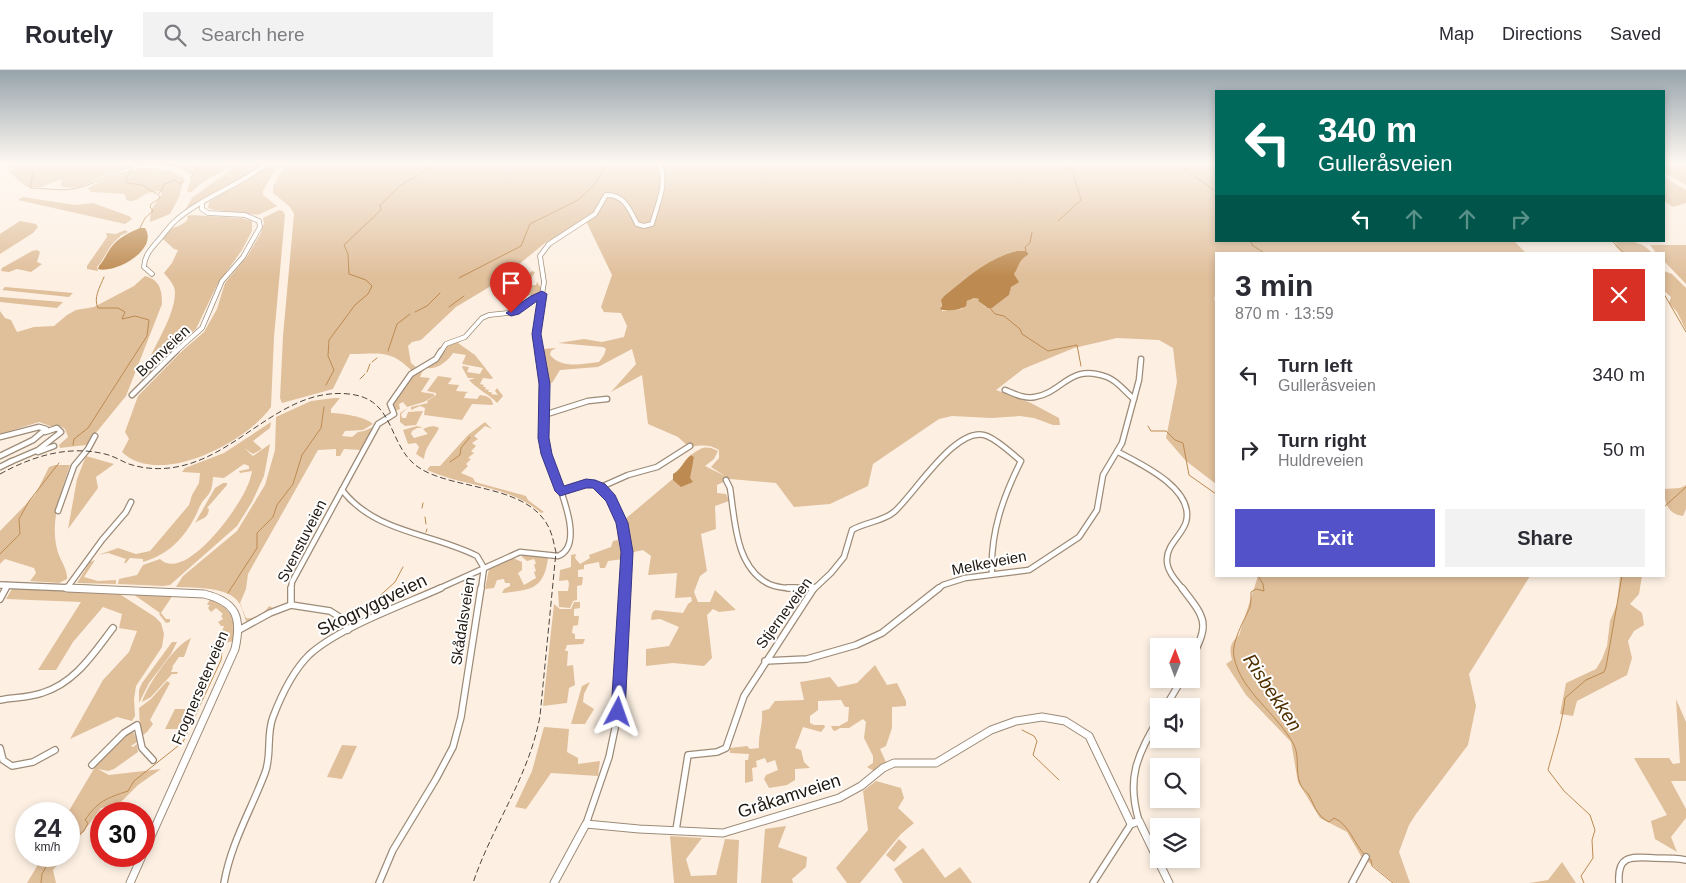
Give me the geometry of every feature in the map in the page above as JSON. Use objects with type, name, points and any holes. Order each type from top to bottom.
[{"type":"street","points":[[152,274],[144,267],[145,258],[159,238],[177,220],[209,200]]},
{"type":"street","points":[[554,883],[586,824],[607,765],[618,714],[627,552],[619,515],[611,499],[601,487],[595,484],[586,484],[560,491],[545,445],[544,380],[536,334],[544,280],[539,260],[541,252],[550,243],[593,216],[603,200]]},
{"type":"street","points":[[621,200],[630,208],[638,225],[644,226],[652,224],[659,200]]},
{"type":"street","name":"Bomveien","points":[[132,395],[186,342],[200,331],[213,306],[222,281],[242,258],[260,227],[259,221],[251,216],[236,213],[210,213],[202,208],[202,204]]},
{"type":"street","points":[[342,490],[378,424],[394,414],[390,404],[410,375],[436,359],[446,344],[465,338],[482,318],[489,315],[516,312],[542,294]]},
{"type":"street","name":"Melkeveien","points":[[765,661],[807,659],[856,645],[882,633],[943,585],[965,578],[1029,570],[1079,536],[1088,526],[1097,510],[1103,475],[1110,460],[1118,452],[1134,399],[1141,359]]},
{"type":"street","points":[[1005,390],[1019,396],[1038,397],[1046,394],[1062,380],[1072,375],[1092,373],[1113,380],[1134,399]]},
{"type":"street","points":[[544,415],[588,401],[606,399]]},
{"type":"street","points":[[0,437],[44,426],[46,429],[44,433]]},
{"type":"street","points":[[0,456],[44,433],[57,428],[61,432],[38,450],[0,467]]},
{"type":"street","name":"Stjerneveien","points":[[676,830],[688,755],[699,752],[721,752],[726,748],[744,696],[765,661],[815,587],[831,573],[844,557],[852,530],[858,526],[886,518],[894,512],[924,476],[969,435],[988,436],[1021,461],[1010,482],[995,532],[990,556],[992,574]]},
{"type":"street","points":[[58,511],[74,466],[88,450],[95,436]]},
{"type":"street","points":[[10,462],[54,446]]},
{"type":"street","points":[[601,487],[632,474],[657,467],[690,446]]},
{"type":"street","points":[[1118,452],[1148,468],[1166,481],[1184,500],[1187,521],[1169,549],[1166,560],[1174,579],[1202,616],[1205,630],[1200,640]]},
{"type":"street","points":[[726,480],[730,488],[734,522],[745,561],[750,570],[780,588],[815,587]]},
{"type":"street","name":"Skådalsveien","points":[[342,490],[361,510],[382,522],[468,552],[476,556],[484,568],[461,717],[456,737],[438,776],[396,840],[379,883]]},
{"type":"street","name":"Svenstuveien","points":[[291,605],[290,593],[292,582],[342,490]]},
{"type":"street","name":"Skogryggveien","points":[[224,883],[229,858],[269,762],[271,723],[286,689],[300,665],[310,653],[324,642],[348,630],[525,551],[553,556],[560,555],[566,551],[570,535],[570,521],[560,491]]},
{"type":"street","points":[[66,588],[126,512],[131,502]]},
{"type":"street","points":[[0,599],[4,585]]},
{"type":"street","name":"Frognerseterveien","points":[[4,585],[210,595],[222,600],[233,608],[237,616],[239,630],[232,655],[155,827]]},
{"type":"street","name":"Svenstuveien","points":[[239,630],[270,613],[291,605],[330,611],[341,618],[348,630]]},
{"type":"street","points":[[0,700],[38,695],[63,685],[86,664],[113,628]]},
{"type":"street","name":"Gråkamveien","points":[[586,824],[639,830],[723,833],[810,808],[850,792],[889,765],[899,762],[924,765],[936,763],[991,730],[1016,721],[1042,717],[1065,721],[1088,736],[1169,883]]},
{"type":"street","points":[[92,765],[136,725],[142,748],[153,760]]},
{"type":"street","points":[[1093,883],[1135,822],[1132,798],[1132,772],[1137,756],[1150,734]]},
{"type":"street","points":[[0,748],[3,760],[12,766],[33,762],[55,750]]},
{"type":"street","points":[[1352,883],[1366,857]]},
{"type":"street","points":[[1619,883],[1620,866],[1625,859],[1631,857],[1677,858],[1686,860]]},
{"type":"street","points":[[130,883],[137,867]]},
{"type":"shaded area","points":[[18,200],[42,200],[75,205],[93,203],[129,216],[132,219],[125,224]]},
{"type":"shaded area","points":[[158,200],[177,200],[170,214],[150,222],[151,210]]},
{"type":"shaded area","points":[[191,200],[205,200],[184,212]]},
{"type":"shaded area","points":[[212,200],[269,200],[277,206],[258,215],[215,210],[208,208],[209,202]]},
{"type":"shaded area","points":[[281,200],[1215,200],[1215,242],[1515,242],[1525,252],[1215,252],[1215,483],[1186,461],[1166,438],[1177,382],[1173,348],[1159,340],[1117,338],[1074,348],[1023,369],[996,390],[1031,403],[1059,418],[1060,425],[1053,425],[1034,418],[1020,416],[991,418],[952,416],[939,419],[873,464],[868,486],[830,504],[794,507],[776,483],[730,479],[717,485],[717,493],[726,494],[729,501],[715,506],[716,529],[701,534],[707,571],[700,576],[694,592],[698,602],[710,602],[715,590],[736,610],[719,612],[713,609],[707,615],[712,658],[704,666],[673,663],[646,666],[646,649],[669,646],[679,627],[660,619],[651,620],[652,613],[655,610],[683,613],[692,601],[691,597],[675,598],[677,573],[648,575],[651,556],[643,550],[629,553],[624,520],[693,462],[694,457],[691,455],[701,449],[710,448],[718,451],[714,459],[705,466],[725,476],[711,467],[719,458],[719,450],[705,446],[689,447],[678,437],[648,424],[642,375],[611,392],[636,364],[632,349],[598,367],[560,370],[552,383],[547,384],[542,349],[556,348],[551,351],[550,355],[566,364],[599,362],[606,349],[603,347],[558,343],[584,339],[602,342],[624,337],[627,326],[621,313],[604,312],[601,307],[612,275],[585,219],[545,243],[496,283],[456,307],[421,340],[412,342],[408,346],[411,363],[416,367],[412,371],[397,359],[384,354],[350,354],[333,389],[282,403],[280,398],[283,336],[294,214],[290,207]],"holes":[[[1017,251],[1026,251],[1029,254],[1019,262],[1016,268],[1014,274],[1018,281],[1010,288],[1009,295],[993,307],[986,307],[978,301],[979,299],[973,298],[962,309],[942,311],[941,300],[944,296],[978,269],[1006,254]]]},
{"type":"shaded area","points":[[1665,200],[1686,200],[1686,203],[1673,207]]},
{"type":"shaded area","points":[[279,210],[283,211],[285,215],[274,337],[271,407],[243,434],[201,456],[179,463],[158,465],[138,462],[122,452],[129,439],[125,432],[138,396],[181,352],[204,332],[217,309],[225,283],[248,255],[261,233],[264,223],[263,218]]},
{"type":"shaded area","points":[[187,216],[242,218],[252,221],[252,231],[242,250],[217,285],[196,329],[175,347],[152,374],[142,379],[171,314],[174,303],[174,287],[164,273],[172,263],[178,250],[174,249],[163,239],[168,231],[181,225],[188,219]]},
{"type":"shaded area","points":[[20,221],[36,224],[38,227],[33,233],[0,254],[0,234]]},
{"type":"shaded area","points":[[140,228],[145,228],[148,236],[141,252],[115,268],[98,269],[110,249],[119,239]]},
{"type":"shaded area","points":[[125,230],[128,232],[120,236],[113,243],[97,267],[98,271],[87,269],[87,266],[107,237],[106,233],[116,234]]},
{"type":"shaded area","points":[[1614,242],[1633,242],[1644,246],[1651,252],[1621,252],[1615,246],[1617,244]]},
{"type":"shaded area","points":[[1650,245],[1686,245],[1686,284],[1665,262],[1665,252],[1655,252]]},
{"type":"shaded area","points":[[37,250],[40,252],[37,262],[42,264],[31,272],[17,269],[9,272],[1,271],[2,268]]},
{"type":"shaded area","points":[[1017,251],[1026,251],[1029,254],[1021,261],[1014,274],[1019,282],[1011,287],[1009,295],[992,308],[988,308],[978,301],[979,299],[974,298],[967,301],[966,306],[961,309],[940,309],[942,306],[941,300],[944,296],[969,276],[996,258]]},
{"type":"shaded area","points":[[531,271],[535,272],[528,285],[536,285],[537,282],[542,290],[530,296],[510,294],[503,299],[503,305],[501,298],[505,292],[509,292],[507,288],[523,289],[525,280]]},
{"type":"shaded area","points":[[1665,271],[1672,274],[1686,288],[1686,330],[1677,312],[1669,303],[1671,297],[1665,292]]},
{"type":"shaded area","points":[[145,276],[154,280],[159,286],[162,304],[126,396],[86,445],[60,448],[59,445],[68,437],[65,429],[60,426],[50,426],[39,422],[0,434],[0,311],[5,318],[11,320],[17,332],[34,327],[54,326],[76,310],[94,307],[134,286]]},
{"type":"shaded area","points":[[5,287],[73,293],[69,297],[2,290]]},
{"type":"shaded area","points":[[0,297],[63,302],[57,308],[0,302]]},
{"type":"shaded area","points":[[461,341],[458,343],[475,355],[493,378],[483,378],[480,384],[489,390],[488,392],[492,392],[491,394],[498,395],[495,391],[497,388],[503,396],[497,403],[469,380],[475,378],[468,378],[463,366],[469,367],[467,372],[480,374],[483,368],[462,364],[466,355],[453,353],[445,362],[437,367],[425,367],[440,358],[447,346]]},
{"type":"shaded area","points":[[423,370],[420,377],[430,378],[421,392],[434,394],[434,396],[424,402],[407,407],[403,402],[399,404],[400,409],[395,411],[393,402],[413,375]]},
{"type":"shaded area","points":[[438,376],[452,378],[448,384],[459,385],[456,391],[469,392],[466,393],[464,398],[477,399],[480,395],[485,396],[489,397],[493,405],[472,404],[462,420],[424,415],[425,408],[420,406],[411,410],[411,407],[428,403],[427,401],[436,395],[436,393],[427,391]]},
{"type":"shaded area","points":[[340,398],[331,409],[331,413],[360,417],[373,424],[363,430],[345,431],[342,436],[352,437],[358,432],[375,426],[361,450],[344,449],[340,456],[336,456],[336,449],[318,450],[248,574],[246,589],[240,603],[246,618],[259,615],[269,606],[273,608],[253,620],[246,621],[239,603],[227,593],[210,589],[176,587],[183,576],[237,531],[265,485],[275,450],[276,417],[311,401]]},
{"type":"shaded area","points":[[408,408],[401,414],[402,418],[406,418],[408,412],[423,411],[416,425],[405,426],[400,422],[400,413]]},
{"type":"shaded area","points":[[271,422],[270,428],[253,441],[262,449],[253,454],[244,448],[253,456],[270,444],[264,476],[252,502],[237,526],[170,585],[118,584],[119,579],[137,575],[143,565],[160,559],[171,564],[183,561],[196,553],[209,541],[241,499],[252,471],[240,473],[239,471],[249,469],[249,466],[244,464],[224,478],[213,477],[210,492],[185,534],[163,554],[143,562],[143,559],[130,558],[126,563],[124,563],[126,559],[108,553],[98,555],[118,548],[136,554],[150,551],[189,505],[199,483],[200,473],[182,472],[185,468],[224,453]]},
{"type":"shaded area","points":[[485,422],[492,429],[485,426],[474,436],[478,439],[472,443],[476,446],[471,451],[474,453],[468,458],[471,459],[466,464],[468,466],[461,473],[473,478],[475,482],[526,496],[528,500],[544,512],[541,513],[515,497],[441,476],[427,470],[430,466],[440,466],[468,435]]},
{"type":"shaded area","points":[[417,426],[423,428],[417,428],[412,431],[411,434],[414,438],[428,434],[423,429],[425,428],[433,426],[439,428],[428,446],[424,459],[416,454],[419,447],[416,443],[408,444],[403,430]]},
{"type":"shaded area","points":[[691,455],[694,457],[690,478],[693,482],[681,487],[673,480],[673,474]]},
{"type":"shaded area","points":[[86,456],[114,464],[96,477],[98,488],[68,529],[77,479]]},
{"type":"shaded area","points":[[70,465],[58,507],[55,528],[57,549],[67,579],[59,583],[30,581],[36,573],[34,568],[5,559],[0,564],[0,531],[35,495],[49,467]]},
{"type":"shaded area","points":[[223,483],[227,483],[227,485],[207,508],[209,509],[207,515],[195,523],[215,488]]},
{"type":"shaded area","points":[[1686,485],[1686,509],[1683,516],[1670,510],[1665,499],[1665,489],[1680,488]]},
{"type":"shaded area","points":[[621,527],[624,559],[608,561],[605,568],[600,568],[599,562],[584,565],[584,569],[578,570],[578,577],[583,577],[582,585],[577,586],[577,600],[573,601],[570,608],[559,607],[558,591],[568,591],[569,584],[568,580],[559,581],[560,570],[571,567],[571,555],[576,554],[575,558],[580,564],[590,558],[589,555],[611,547],[613,541],[618,540],[617,530]]},
{"type":"shaded area","points":[[523,553],[533,553],[548,558],[543,577],[539,582],[528,589],[502,593],[504,589],[510,586],[510,583],[505,583],[504,579],[497,580],[494,588],[485,589],[489,569],[513,558],[522,562],[522,570],[518,573],[524,585],[536,578],[534,565],[536,563],[534,559],[527,561],[522,557]]},
{"type":"shaded area","points":[[95,560],[84,577],[98,581],[116,580],[116,584],[77,583],[90,562]]},
{"type":"shaded area","points":[[1258,577],[1529,577],[1469,674],[1476,706],[1468,745],[1409,825],[1399,852],[1410,883],[1394,883],[1361,856],[1347,832],[1320,818],[1298,782],[1291,742],[1246,695],[1226,664],[1232,660],[1231,646],[1239,635]]},
{"type":"shaded area","points":[[1620,577],[1642,577],[1639,594],[1630,604],[1642,613],[1644,625],[1634,631],[1628,641],[1632,658],[1627,675],[1577,701],[1573,716],[1560,714],[1566,683],[1596,669],[1602,659],[1607,646],[1610,621],[1617,604]]},
{"type":"shaded area","points":[[12,589],[118,593],[161,623],[164,634],[162,647],[136,686],[134,699],[135,716],[132,721],[117,717],[70,739],[103,680],[129,652],[137,631],[119,628],[122,614],[103,607],[73,642],[56,670],[38,670],[81,602],[6,599]]},
{"type":"shaded area","points":[[133,594],[173,595],[161,613],[166,619],[170,619],[170,622],[166,623],[160,613]]},
{"type":"shaded area","points":[[210,599],[227,610],[233,621],[234,633],[233,641],[221,644],[219,655],[208,656],[213,644],[217,644],[224,626],[221,626],[218,622],[223,619],[221,616],[223,614],[216,608],[211,612],[208,608],[210,605],[207,605]]},
{"type":"shaded area","points":[[574,602],[580,602],[580,608],[574,609],[574,616],[579,616],[578,625],[573,626],[572,633],[575,634],[575,639],[585,639],[583,644],[567,645],[565,651],[568,651],[567,666],[573,665],[575,685],[569,688],[567,703],[543,706],[554,604],[560,609],[571,609]]},
{"type":"shaded area","points":[[191,638],[184,657],[179,657],[172,667],[171,672],[178,672],[177,674],[172,674],[151,697],[142,702],[162,666],[177,649]]},
{"type":"shaded area","points":[[172,642],[177,642],[171,654],[149,683],[139,703],[139,690],[142,683]]},
{"type":"shaded area","points":[[875,665],[887,685],[897,683],[906,701],[906,706],[892,707],[892,728],[886,746],[880,749],[886,762],[874,771],[867,767],[873,763],[873,756],[864,738],[866,722],[863,719],[849,728],[840,728],[835,731],[831,726],[839,726],[848,721],[849,707],[845,707],[841,700],[818,701],[818,710],[810,716],[810,723],[824,725],[825,727],[821,732],[803,727],[795,748],[801,750],[804,762],[810,768],[795,769],[795,780],[787,785],[769,788],[764,779],[766,775],[778,770],[775,760],[767,763],[765,758],[756,761],[757,767],[752,768],[753,781],[745,783],[745,760],[748,760],[749,754],[730,753],[730,748],[747,746],[750,749],[759,748],[762,711],[769,709],[775,701],[804,700],[800,682],[830,677],[838,687],[857,683]]},
{"type":"shaded area","points":[[167,681],[170,683],[150,720],[153,724],[143,735],[140,730],[139,708],[151,699]]},
{"type":"shaded area","points":[[590,682],[584,694],[583,702],[594,709],[585,724],[571,724],[582,686]]},
{"type":"shaded area","points":[[1676,699],[1686,722],[1686,781],[1671,781],[1686,809],[1686,818],[1671,837],[1677,852],[1655,839],[1651,821],[1667,815],[1634,758],[1669,758],[1673,764],[1680,763]]},
{"type":"shaded area","points":[[175,709],[191,709],[182,729],[165,729]]},
{"type":"shaded area","points":[[544,727],[569,729],[567,752],[578,758],[578,764],[600,761],[598,776],[551,773],[526,809],[515,807],[532,771]]},
{"type":"shaded area","points":[[126,733],[134,733],[137,742],[131,746],[133,747],[137,744],[138,752],[114,769],[108,771],[98,769],[109,775],[161,769],[138,785],[121,802],[90,802],[90,823],[80,836],[80,802],[74,802],[95,767],[94,765]]},
{"type":"shaded area","points":[[342,745],[357,746],[342,779],[327,777]]},
{"type":"shaded area","points":[[876,781],[901,788],[904,798],[898,808],[914,823],[901,834],[860,883],[847,883],[836,868],[868,830],[863,791]]},
{"type":"shaded area","points":[[786,826],[778,847],[807,857],[806,867],[792,879],[793,883],[761,883],[765,829]]},
{"type":"shaded area","points":[[670,836],[702,838],[686,859],[691,876],[716,875],[725,839],[739,840],[737,883],[674,883]]},
{"type":"shaded area","points":[[899,839],[907,847],[894,862],[886,855]]},
{"type":"shaded area","points":[[923,848],[945,878],[960,867],[972,883],[903,883],[894,869]]},
{"type":"shaded area","points":[[1562,862],[1576,883],[1529,883],[1548,880]]},
{"type":"shaded area","points":[[36,867],[55,867],[53,870],[56,883],[27,883]]},
{"type":"waterway","points":[[140,228],[145,218],[153,211],[150,207],[151,204],[157,200]]},
{"type":"waterway","points":[[326,385],[334,370],[328,356],[329,340],[355,305],[368,294],[372,286],[366,280],[349,274],[348,254],[344,245],[381,210],[380,205],[385,200]]},
{"type":"waterway","points":[[459,278],[521,246],[530,224],[578,200]]},
{"type":"waterway","points":[[1058,221],[1081,200]]},
{"type":"waterway","points":[[1026,251],[1025,247],[1030,243],[1032,232]]},
{"type":"waterway","points":[[1251,242],[1252,245],[1263,252]]},
{"type":"waterway","points":[[1613,242],[1623,252]]},
{"type":"waterway","points":[[73,445],[74,439],[88,428],[147,336],[149,320],[135,316],[122,319],[125,312],[118,308],[98,308],[96,300],[104,277]]},
{"type":"waterway","points":[[415,312],[427,306],[440,293]]},
{"type":"waterway","points":[[449,307],[464,296]]},
{"type":"waterway","points":[[1665,296],[1686,332]]},
{"type":"waterway","name":"Risbekken","points":[[990,308],[995,314],[1004,316],[1020,329],[1022,334],[1048,351],[1077,345],[1081,366]]},
{"type":"waterway","points":[[388,351],[397,324],[410,314]]},
{"type":"waterway","points":[[372,362],[377,358]]},
{"type":"waterway","points":[[367,372],[370,364]]},
{"type":"waterway","points":[[360,379],[365,374]]},
{"type":"waterway","points":[[228,593],[257,548],[257,533],[273,517],[277,505],[293,484],[302,455],[321,428],[324,407]]},
{"type":"waterway","name":"Risbekken","points":[[1148,426],[1151,431],[1166,431],[1175,440],[1183,443],[1189,475],[1215,493]]},
{"type":"waterway","points":[[450,462],[460,455],[461,448],[470,437]]},
{"type":"waterway","points":[[0,554],[20,534],[19,519],[29,501],[59,463]]},
{"type":"waterway","points":[[1665,506],[1686,487]]},
{"type":"waterway","points":[[422,508],[423,503]]},
{"type":"waterway","points":[[425,517],[426,524]]},
{"type":"waterway","points":[[363,611],[395,582],[403,567]]},
{"type":"waterway","name":"Risbekken","points":[[1259,577],[1263,584],[1264,591],[1256,589],[1251,592],[1250,607],[1234,645],[1234,657],[1238,670],[1252,692],[1279,723],[1294,745],[1302,788],[1309,795],[1317,811],[1329,822],[1334,818],[1344,825],[1365,855]]},
{"type":"waterway","points":[[1584,883],[1581,876],[1593,858],[1592,840],[1595,830],[1590,815],[1564,791],[1548,770],[1565,698],[1586,680],[1604,672],[1606,667],[1622,577]]},
{"type":"waterway","points":[[351,624],[356,619]]},
{"type":"waterway","points":[[80,834],[88,823],[85,820],[99,804],[128,791],[134,781],[183,742],[221,660],[223,643]]},
{"type":"waterway","points":[[1022,730],[1034,736],[1037,741],[1033,755],[1059,780]]},
{"type":"waterway","name":"Risbekken","points":[[1368,858],[1371,860],[1372,866],[1393,883]]},
{"type":"waterway","points":[[41,883],[42,874],[46,867]]},
{"type":"railway","points":[[0,474],[38,457],[78,451],[105,454],[129,464],[143,467],[157,469],[178,467],[206,457],[226,447],[284,409],[305,400],[326,394],[349,394],[365,398],[376,405],[384,414],[402,449],[410,460],[421,469],[436,476],[510,496],[527,504],[540,515],[550,530],[556,552],[540,716],[528,760],[490,841],[473,883]]},
{"type":"route","points":[[511,313],[516,312],[542,294],[536,334],[545,384],[544,438],[547,454],[560,491],[591,483],[601,487],[611,499],[622,523],[627,552],[618,712]]}]
